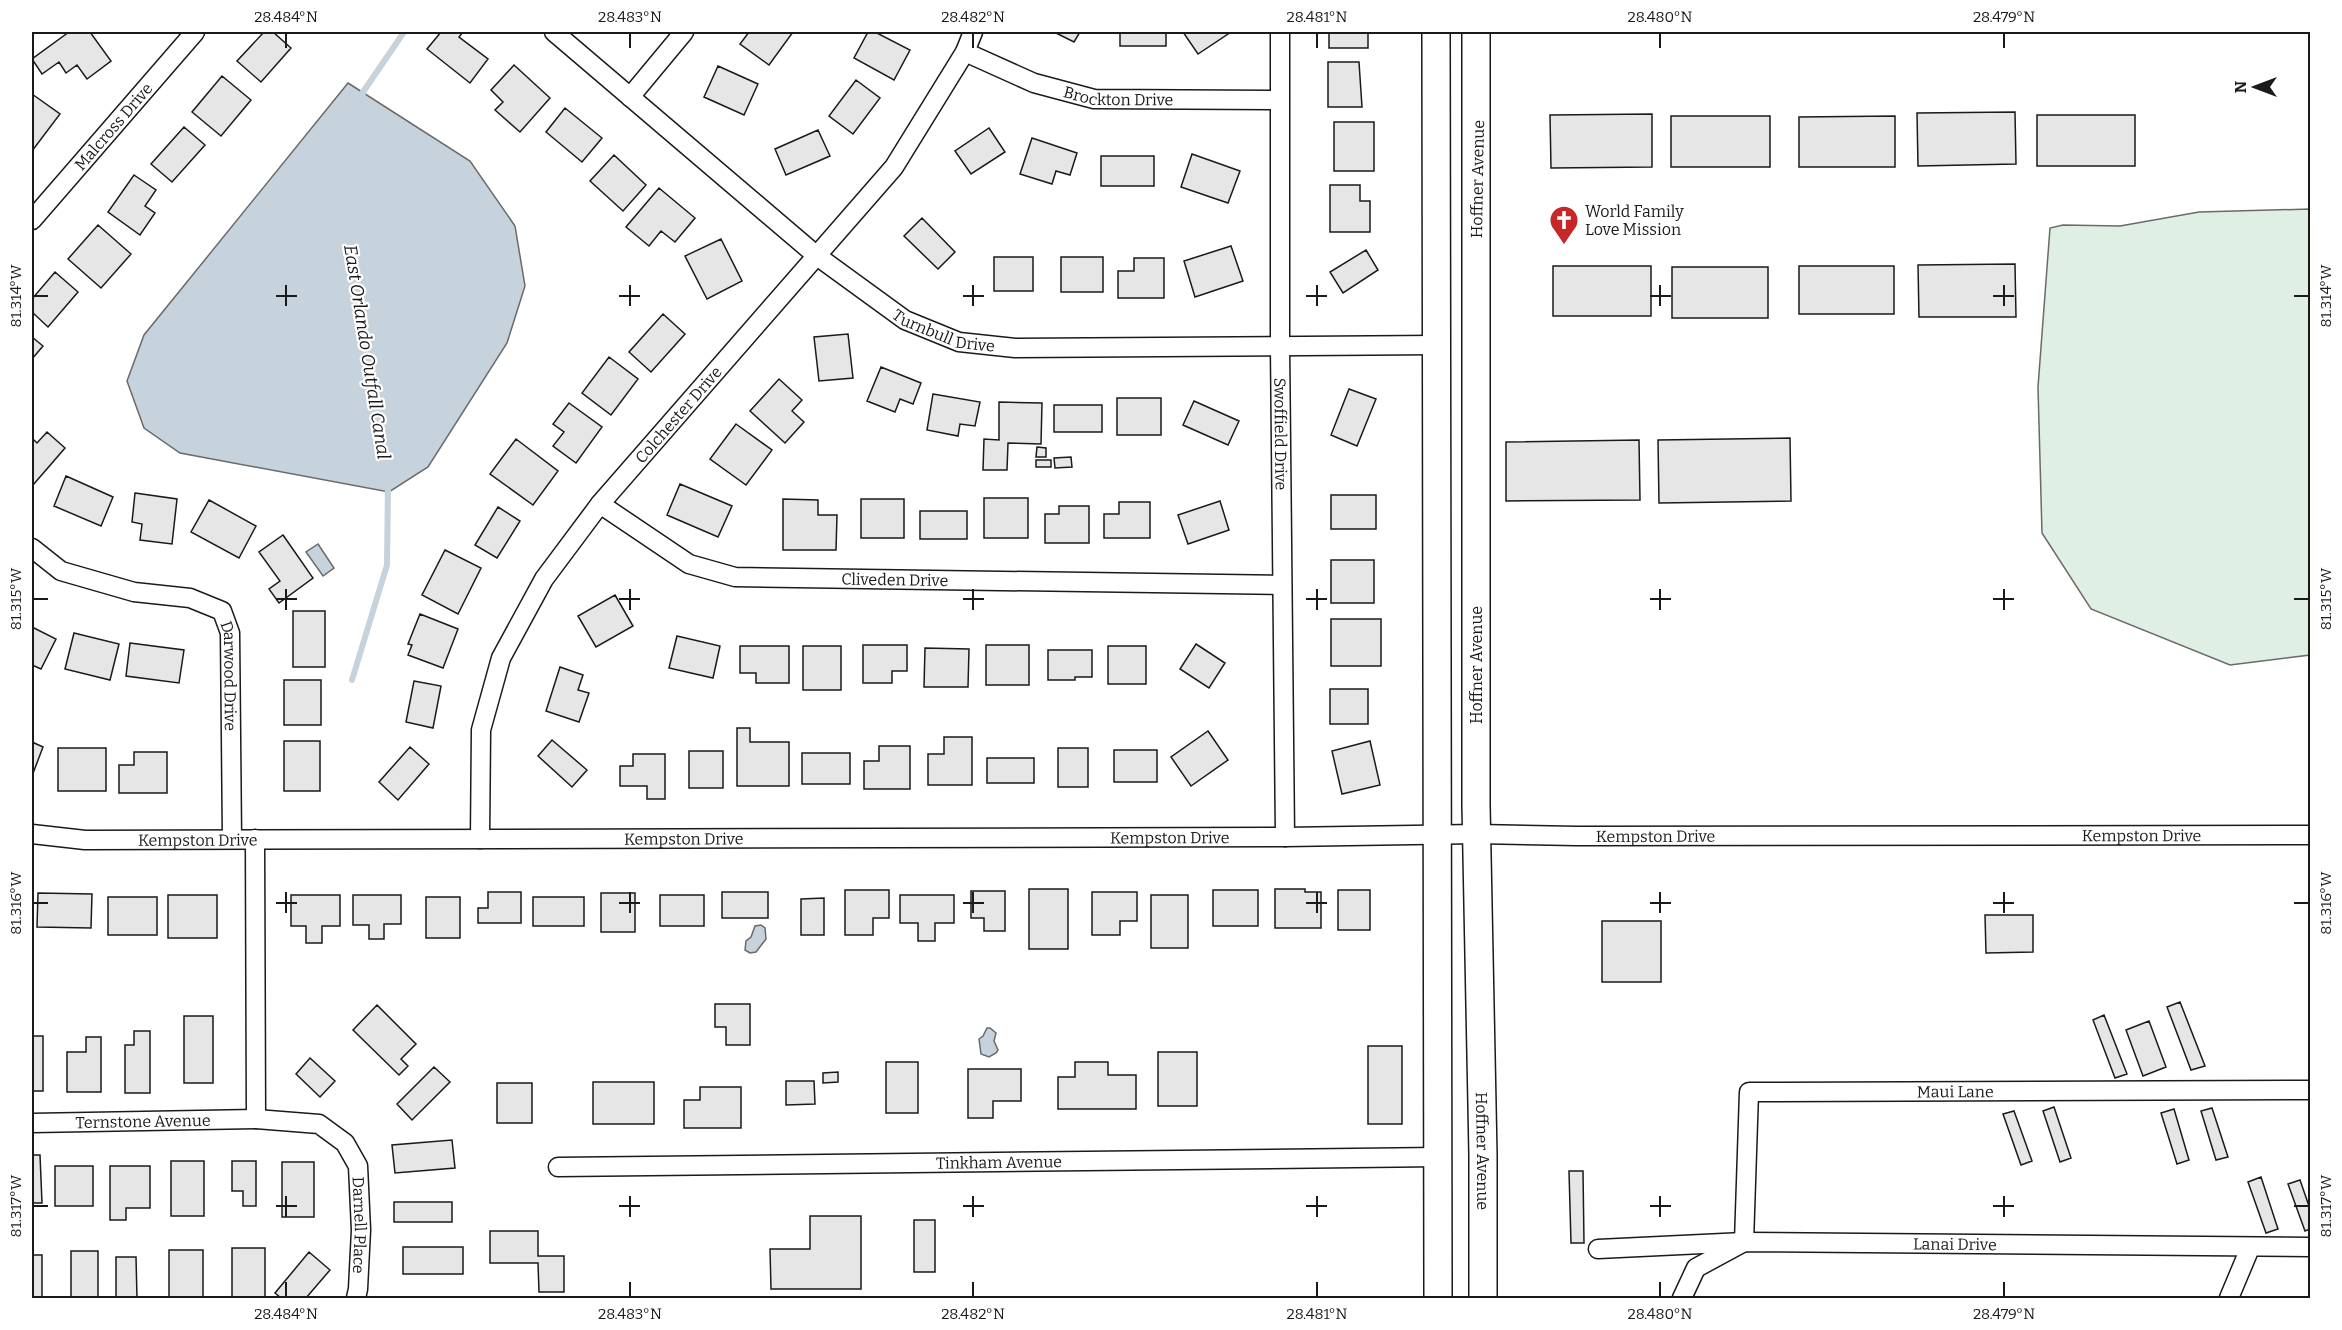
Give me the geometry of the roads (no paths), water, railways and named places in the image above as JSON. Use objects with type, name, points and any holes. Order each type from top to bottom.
[{"type":"main road","points":[[1436,32],[1438,1299]]},
{"type":"main road","name":"Hoffner Avenue","points":[[1476,32],[1477,834],[1483,1299]]},
{"type":"main road","points":[[1436,115],[1449,134],[1450,140],[1451,361],[1453,370],[1461,383],[1477,394]]},
{"type":"main road","points":[[1439,1157],[1453,1237],[1453,1299]]},
{"type":"street","name":"Turnbull Drive","points":[[554,32],[817,256],[905,320],[959,342],[1015,348],[1437,345]]},
{"type":"street","points":[[630,97],[684,32]]},
{"type":"street","name":"Colchester Drive","points":[[480,839],[481,730],[501,658],[544,579],[600,504],[894,167],[965,52],[973,32]]},
{"type":"street","name":"Swoffield Drive","points":[[1280,32],[1280,346],[1285,837]]},
{"type":"street","name":"Malcross Drive","points":[[32,220],[184,35]]},
{"type":"street","name":"Brockton Drive","points":[[965,52],[1034,83],[1094,99],[1279,100]]},
{"type":"street","name":"Cliveden Drive","points":[[600,504],[688,564],[735,577],[1282,585]]},
{"type":"street","name":"Darwood Drive","points":[[32,548],[61,571],[134,592],[190,598],[222,611],[230,633],[232,839]]},
{"type":"street","name":"Kempston Drive","points":[[32,834],[85,840],[1285,837],[1477,834],[2310,835]]},
{"type":"street","points":[[255,839],[256,1119]]},
{"type":"street","name":"Maui Lane","points":[[1744,1242],[1749,1092],[2310,1090]]},
{"type":"street","name":"Ternstone Avenue","points":[[32,1123],[256,1119]]},
{"type":"street","name":"Darnell Place","points":[[256,1119],[319,1124],[345,1143],[358,1166],[361,1230],[356,1299]]},
{"type":"street","name":"Tinkham Avenue","points":[[558,1167],[1439,1157]]},
{"type":"street","points":[[1682,1299],[1696,1268],[1744,1242]]},
{"type":"street","name":"Lanai Drive","points":[[1598,1249],[1744,1242],[2310,1247]]},
{"type":"street","points":[[2229,1299],[2250,1248]]},
{"type":"water","points":[[348,83],[470,161],[515,226],[525,286],[507,343],[428,467],[389,492],[180,453],[144,428],[127,381],[144,335]]},
{"type":"water","points":[[318,544],[334,568],[323,576],[306,552]]},
{"type":"water","points":[[761,925],[765,928],[766,939],[756,952],[750,953],[745,950],[746,941],[751,937],[755,926]]},
{"type":"water","points":[[987,1028],[996,1033],[994,1041],[998,1050],[989,1057],[981,1054],[979,1039]]},
{"type":"waterway","name":"East Orlando Outfall Canal","points":[[362,99],[363,92],[404,32]]},
{"type":"waterway","name":"East Orlando Outfall Canal","points":[[352,680],[387,565],[388,486]]},
{"type":"place","name":"World Family Love Mission","points":[[1564,246]]}]
